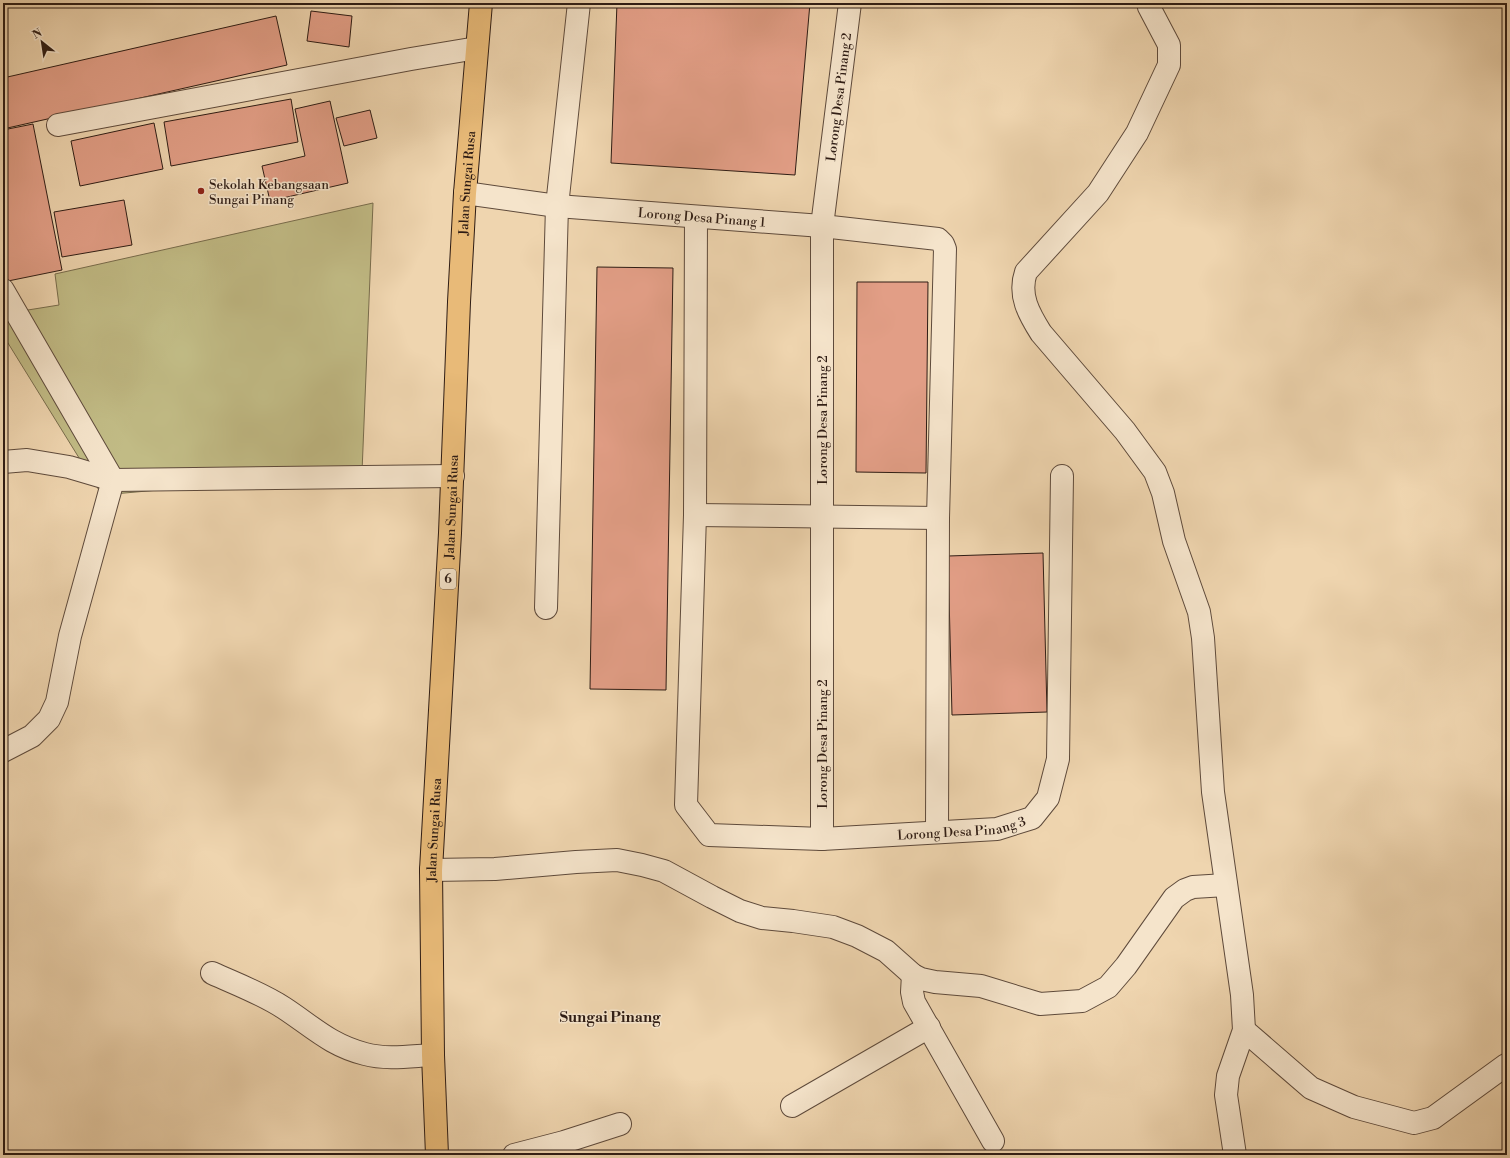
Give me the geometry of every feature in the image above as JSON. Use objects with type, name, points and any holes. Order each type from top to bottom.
[{"type":"main road","name":"Jalan Sungai Rusa","points":[[437,1155],[433,1055],[431,870],[453,476],[459,302],[465,194],[481,3]]},
{"type":"street","points":[[546,608],[557,206],[579,3]]},
{"type":"street","name":"Lorong Desa Pinang 2","points":[[822,839],[822,226],[850,3]]},
{"type":"street","points":[[1148,3],[1169,45],[1169,65],[1137,133],[1098,193],[1026,272],[1023,281],[1023,294],[1031,318],[1041,333],[1125,431],[1156,472],[1163,493],[1174,541],[1199,612],[1203,638],[1213,792],[1242,995],[1244,1030],[1228,1076],[1226,1095],[1235,1155]]},
{"type":"street","points":[[58,125],[477,48]]},
{"type":"street","name":"Lorong Desa Pinang 1","points":[[465,194],[557,206],[822,226],[938,239],[943,244],[944,250],[938,518]]},
{"type":"street","points":[[696,217],[695,515],[938,518],[937,832]]},
{"type":"street","points":[[3,290],[113,480],[70,636],[57,702],[49,719],[32,736],[3,751]]},
{"type":"street","points":[[3,462],[27,460],[69,467],[113,480],[453,476]]},
{"type":"street","name":"Lorong Desa Pinang 3","points":[[695,515],[686,805],[709,835],[822,839],[997,828],[1032,818],[1048,798],[1058,759],[1062,476]]},
{"type":"street","points":[[431,870],[495,869],[617,860],[642,865],[664,871],[712,897],[762,918],[834,927],[857,936],[886,951],[913,975],[921,979],[935,982],[981,986],[1040,1004],[1082,1001],[1108,987],[1126,966],[1174,898],[1185,890],[1193,887],[1226,885]]},
{"type":"street","points":[[212,973],[264,996],[284,1008],[329,1040],[348,1049],[378,1056],[433,1055]]},
{"type":"street","points":[[913,975],[912,992],[914,1002],[993,1141]]},
{"type":"street","points":[[792,1106],[929,1028]]},
{"type":"street","points":[[1244,1030],[1311,1088],[1354,1107],[1414,1123],[1433,1118],[1506,1065]]},
{"type":"street","points":[[514,1155],[564,1142],[620,1124]]},
{"type":"shaded area","points":[[373,203],[362,472],[102,495],[3,335],[3,314],[59,305],[55,274]]},
{"type":"building","points":[[617,3],[810,3],[795,175],[611,163]]},
{"type":"building","points":[[311,11],[352,16],[349,47],[307,41]]},
{"type":"building","points":[[276,16],[287,65],[3,129],[3,78]]},
{"type":"building","name":"Sekolah Kebangsaan Sungai Pinang","points":[[291,99],[298,142],[171,166],[164,122]]},
{"type":"building","name":"Sekolah Kebangsaan Sungai Pinang","points":[[330,101],[348,183],[270,201],[262,166],[305,156],[295,109]]},
{"type":"building","name":"Sekolah Kebangsaan Sungai Pinang","points":[[370,110],[377,138],[344,146],[336,118]]},
{"type":"building","points":[[154,123],[163,169],[80,186],[71,141]]},
{"type":"building","points":[[33,124],[62,270],[8,281],[3,256],[3,130]]},
{"type":"building","points":[[124,200],[132,245],[62,257],[54,212]]},
{"type":"building","points":[[597,267],[673,268],[666,690],[590,689]]},
{"type":"building","points":[[857,282],[928,282],[926,473],[856,472]]},
{"type":"building","points":[[1043,553],[1047,712],[952,715],[948,556]]},
{"type":"place","name":"Sekolah Kebangsaan Sungai Pinang","points":[[201,191]]},
{"type":"district","name":"Sungai Pinang","points":[[610,1017]]}]
